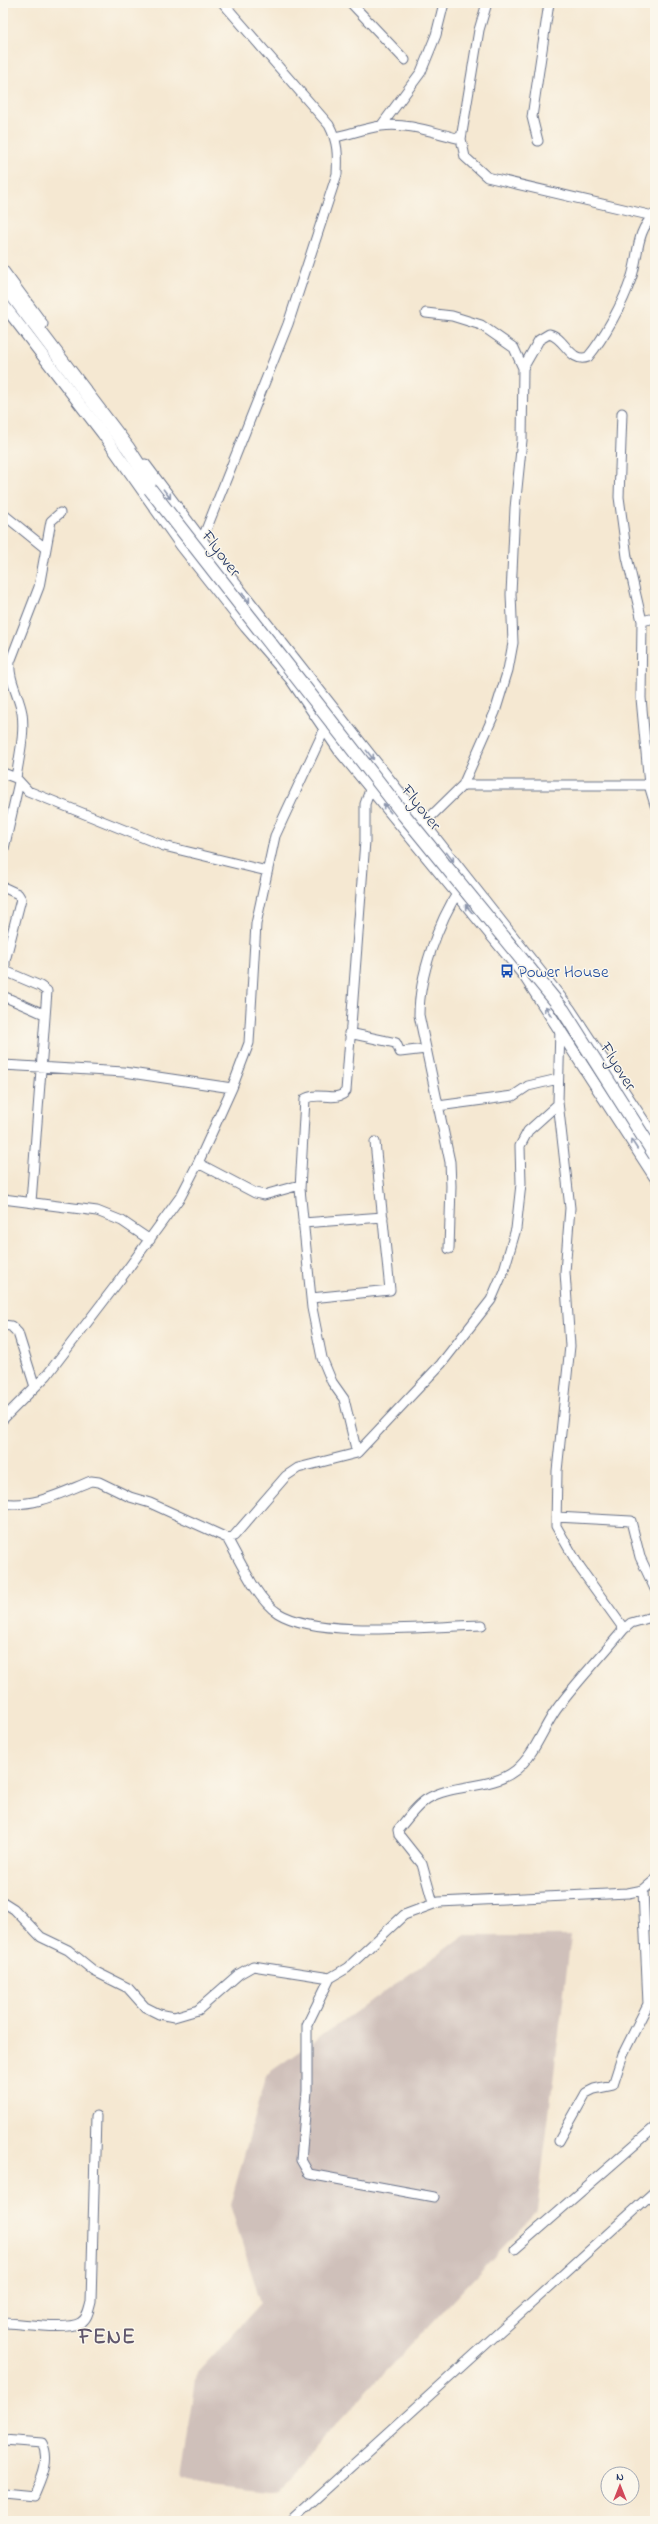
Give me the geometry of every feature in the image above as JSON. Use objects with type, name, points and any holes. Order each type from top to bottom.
[{"type":"highway","name":"Flyover","points":[[3,283],[128,448],[148,479],[150,489]]},
{"type":"highway","name":"Flyover","points":[[3,292],[150,489],[404,815],[563,1010],[655,1155]]},
{"type":"main road","points":[[3,271],[202,541],[574,1016],[655,1139]]},
{"type":"main road","points":[[3,304],[102,434],[192,558],[291,680],[325,729],[370,787],[524,975],[655,1177]]},
{"type":"street","points":[[192,558],[202,541],[288,324],[337,174],[338,150],[335,138],[314,107],[223,3]]},
{"type":"street","points":[[351,3],[405,60]]},
{"type":"street","points":[[381,126],[421,72],[436,35],[444,3]]},
{"type":"street","points":[[487,3],[479,30],[460,139],[465,157],[473,167],[487,177],[654,215],[642,232],[632,278],[624,297],[588,357],[582,359],[577,358],[558,338],[549,334],[539,340],[523,368]]},
{"type":"street","points":[[538,141],[532,117],[549,3]]},
{"type":"street","points":[[335,138],[381,126],[411,127],[460,139]]},
{"type":"street","points":[[410,837],[463,785],[495,712],[508,670],[513,643],[511,594],[515,508],[522,440],[523,368],[519,355],[514,348],[480,325],[452,316],[426,313]]},
{"type":"street","points":[[622,413],[619,497],[627,557],[642,621],[641,698],[648,785],[655,805]]},
{"type":"street","points":[[3,853],[18,780],[22,732],[22,714],[19,698],[10,675],[10,662],[39,586],[51,521],[60,512]]},
{"type":"street","points":[[3,514],[45,548]]},
{"type":"street","points":[[642,621],[655,618]]},
{"type":"street","points":[[5,1416],[35,1387],[56,1362],[150,1240],[181,1196],[198,1163],[232,1088],[249,1043],[256,924],[275,836],[334,710]]},
{"type":"street","points":[[357,1453],[344,1399],[332,1382],[322,1358],[311,1298],[300,1185],[304,1103],[309,1096],[343,1095],[346,1091],[349,1033],[365,842],[366,804],[370,787],[382,770]]},
{"type":"street","points":[[3,773],[18,780],[28,791],[164,846],[268,870]]},
{"type":"street","points":[[463,785],[648,785]]},
{"type":"street","points":[[449,1249],[452,1186],[450,1162],[419,1015],[419,1000],[434,940],[457,894],[467,878]]},
{"type":"street","points":[[3,887],[18,894],[21,899],[5,961],[5,971],[44,988],[47,994],[44,1014],[31,1202]]},
{"type":"street","points":[[3,996],[44,1014]]},
{"type":"street","points":[[574,1016],[560,1029],[558,1079],[558,1104],[570,1208],[565,1272],[570,1346],[557,1471],[556,1526],[577,1562],[624,1629]]},
{"type":"street","points":[[349,1033],[396,1043],[400,1052],[426,1049]]},
{"type":"street","points":[[3,1065],[124,1072],[232,1088]]},
{"type":"street","points":[[438,1106],[513,1096],[528,1086],[558,1079]]},
{"type":"street","points":[[227,1538],[234,1536],[286,1476],[298,1468],[357,1453],[441,1364],[491,1300],[504,1270],[516,1229],[521,1184],[520,1146],[528,1131],[558,1104]]},
{"type":"street","points":[[311,1298],[389,1292],[391,1288],[374,1142]]},
{"type":"street","points":[[198,1163],[255,1192],[264,1195],[300,1185]]},
{"type":"street","points":[[3,1199],[97,1211],[122,1221],[150,1240]]},
{"type":"street","points":[[303,1222],[383,1217]]},
{"type":"street","points":[[3,1325],[11,1326],[18,1333],[35,1387]]},
{"type":"street","points":[[3,1503],[16,1505],[47,1499],[91,1481],[99,1482],[118,1493],[150,1503],[227,1538],[268,1604],[278,1613],[301,1623],[325,1628],[482,1625]]},
{"type":"street","points":[[556,1517],[631,1521],[640,1557],[655,1589]]},
{"type":"street","points":[[433,1904],[422,1864],[399,1835],[398,1830],[409,1816],[429,1798],[447,1790],[502,1779],[523,1764],[555,1711],[624,1629],[632,1623],[655,1616]]},
{"type":"street","points":[[434,2197],[309,2174],[301,2160],[307,2091],[307,2025],[330,1978],[347,1968],[404,1915],[433,1904],[464,1899],[628,1893],[643,1890],[655,1880]]},
{"type":"street","points":[[559,2141],[586,2093],[613,2085],[626,2046],[648,2004],[643,1890]]},
{"type":"street","points":[[3,1902],[14,1909],[41,1937],[68,1950],[94,1970],[128,1988],[145,2007],[159,2014],[174,2017],[198,2010],[239,1974],[253,1966],[330,1978]]},
{"type":"street","points":[[3,2322],[68,2326],[81,2323],[88,2315],[91,2302],[96,2116]]},
{"type":"street","points":[[515,2249],[655,2127]]},
{"type":"street","points":[[291,2521],[655,2191]]},
{"type":"street","points":[[3,2440],[42,2443],[45,2450],[44,2474],[34,2496],[3,2493]]},
{"type":"shaded area","points":[[464,1936],[571,1936],[537,2211],[273,2492],[181,2480],[197,2373],[261,2303],[230,2205],[267,2074]]},
{"type":"place","name":"Power House","points":[[507,971]]},
{"type":"district","name":"FENE","points":[[107,2336]]}]
